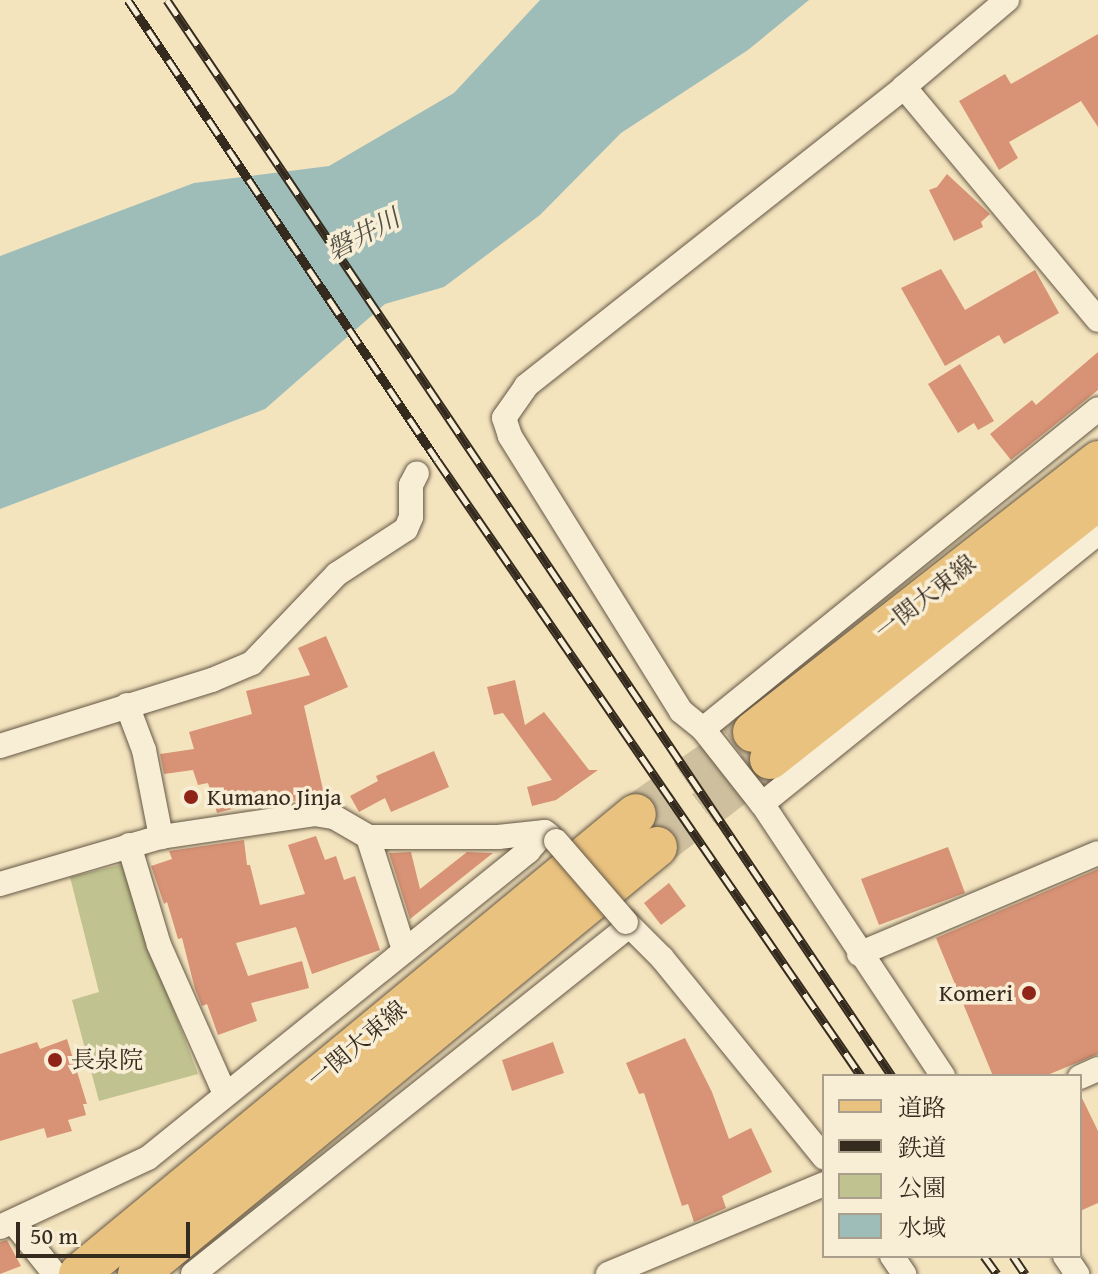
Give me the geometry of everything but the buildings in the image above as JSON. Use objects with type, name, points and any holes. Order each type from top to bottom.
[{"type":"main road","name":"一関大東線","points":[[1098,461],[762,745],[1098,500]]},
{"type":"main road","name":"一関大東線","points":[[79,1274],[647,830],[138,1274]]},
{"type":"street","points":[[942,1074],[762,804],[703,729],[681,711],[510,436],[504,418],[526,386],[904,87],[1007,0]]},
{"type":"street","points":[[904,87],[1098,320]]},
{"type":"street","points":[[703,729],[1098,409]]},
{"type":"street","points":[[0,746],[212,680],[258,658],[337,574],[406,529],[411,517],[411,485],[417,473]]},
{"type":"street","points":[[762,804],[1098,533]]},
{"type":"street","points":[[127,705],[144,750],[161,837]]},
{"type":"street","points":[[0,884],[161,837],[325,814],[368,837],[551,836],[662,958],[822,1155]]},
{"type":"street","points":[[55,1274],[7,1225],[35,1207],[148,1158],[404,950],[551,836]]},
{"type":"street","points":[[368,837],[404,950]]},
{"type":"street","points":[[129,845],[159,945],[225,1094]]},
{"type":"street","points":[[859,954],[1098,853]]},
{"type":"street","points":[[193,1274],[628,924]]},
{"type":"street","points":[[608,1274],[822,1185]]},
{"type":"green space","points":[[124,864],[151,950],[198,1074],[99,1101],[72,1000],[99,992],[70,877]]},
{"type":"water","name":"磐井川","points":[[540,0],[809,0],[748,50],[621,133],[540,215],[444,287],[385,304],[265,409],[0,509],[0,256],[194,183],[329,166],[454,93]]},
{"type":"tunnel","points":[[636,814],[753,732]]},
{"type":"tunnel","points":[[657,847],[770,759]]},
{"type":"railway","points":[[128,0],[437,460],[860,1074]]},
{"type":"railway","points":[[167,0],[891,1074]]},
{"type":"railway","points":[[985,1258],[997,1274]]},
{"type":"railway","points":[[1014,1258],[1025,1274]]},
{"type":"place","name":"Kumano Jinja","points":[[191,797]]},
{"type":"place","name":"Komeri","points":[[1029,993]]},
{"type":"place","name":"長泉院","points":[[55,1060]]}]
